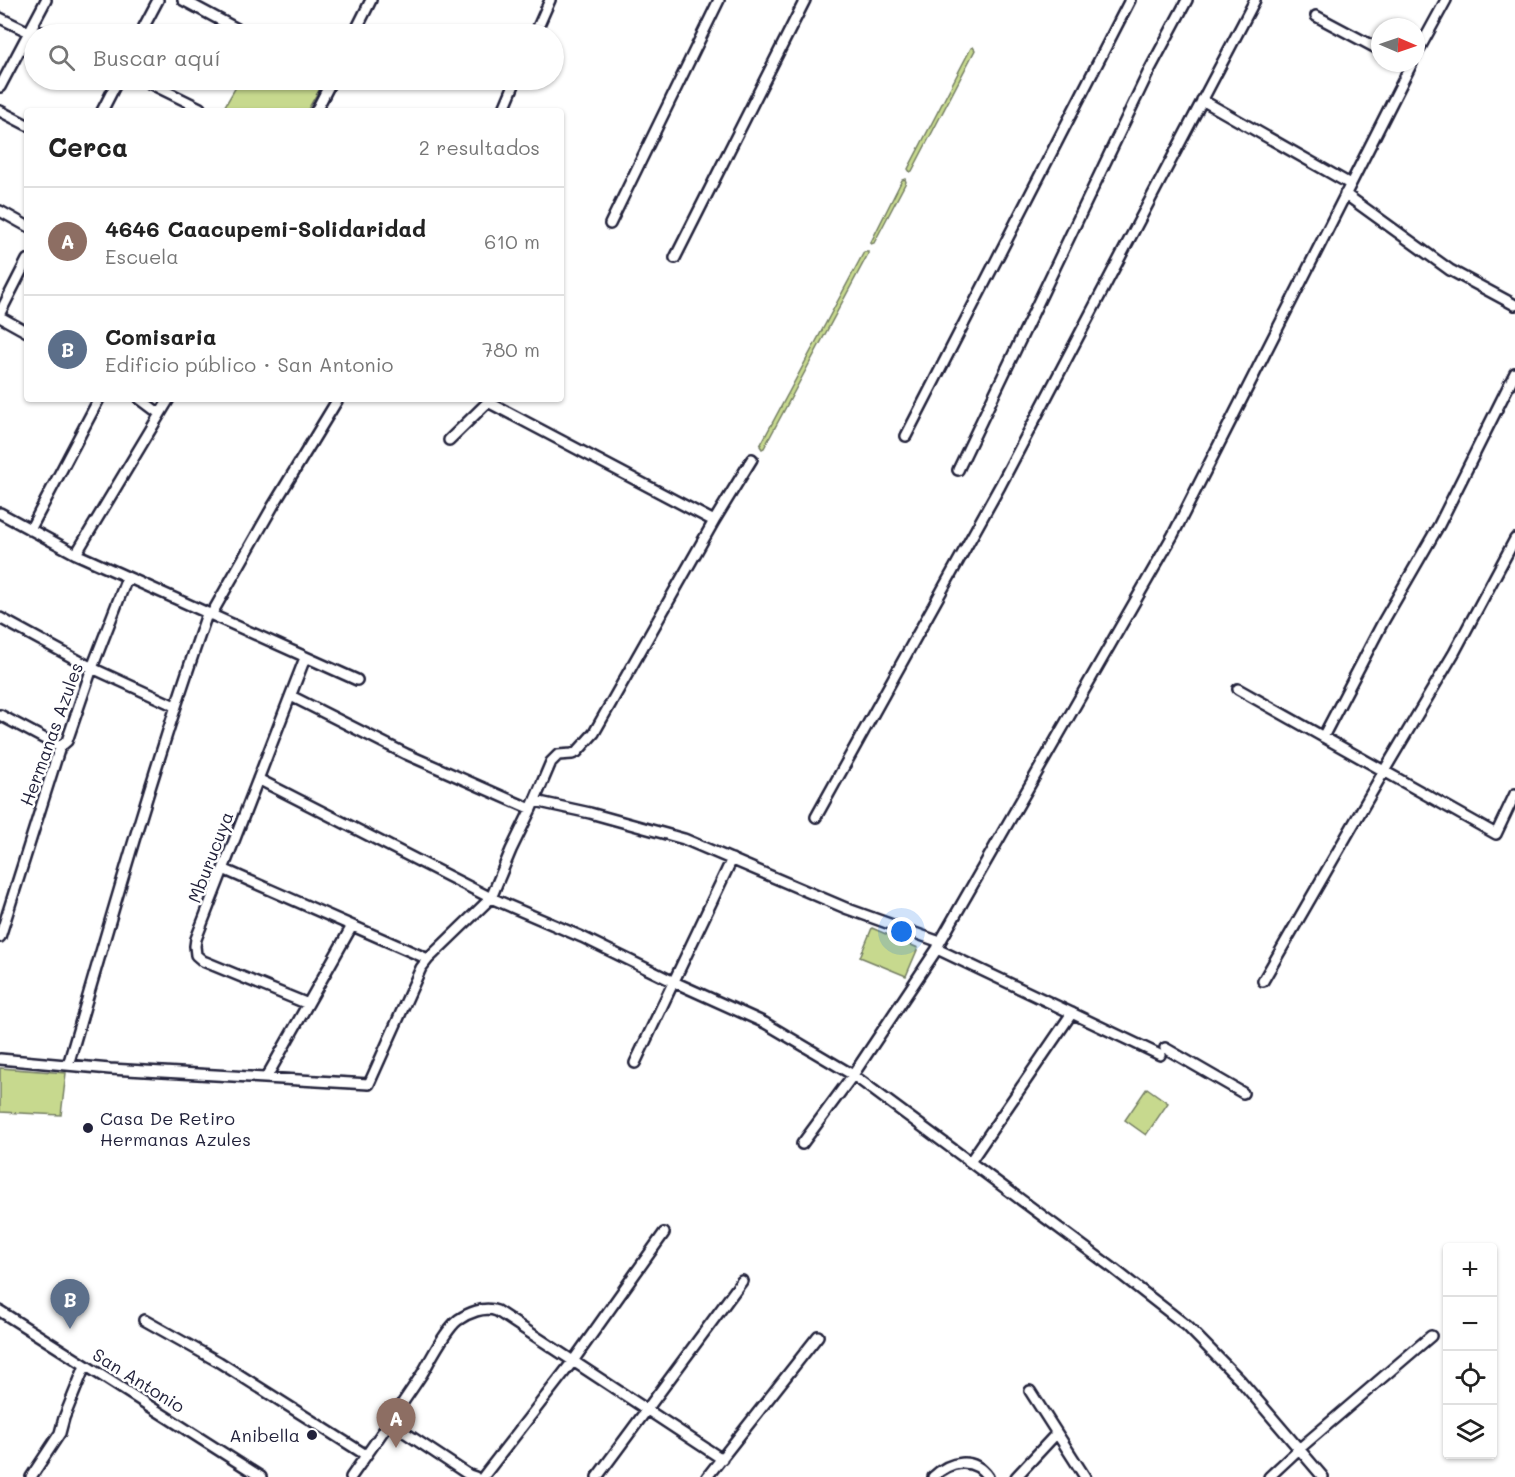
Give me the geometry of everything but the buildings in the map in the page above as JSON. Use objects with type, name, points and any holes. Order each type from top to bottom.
[{"type":"street","points":[[32,24],[45,0]]},
{"type":"street","points":[[145,24],[158,0]]},
{"type":"street","points":[[183,0],[228,24]]},
{"type":"street","points":[[359,24],[371,0]]},
{"type":"street","points":[[539,24],[550,0]]},
{"type":"street","points":[[610,224],[719,0]]},
{"type":"street","points":[[675,258],[805,0]]},
{"type":"street","points":[[906,436],[1130,0]]},
{"type":"street","points":[[958,470],[1149,71],[1187,0]]},
{"type":"street","points":[[816,817],[1000,486],[1255,0]]},
{"type":"street","points":[[1425,38],[1446,0]]},
{"type":"street","points":[[1317,16],[1371,45]]},
{"type":"street","points":[[0,18],[24,30]]},
{"type":"street","points":[[0,87],[24,40]]},
{"type":"street","points":[[802,1144],[853,1075],[938,946],[1173,535],[1235,416],[1405,72]]},
{"type":"street","points":[[104,108],[113,90]]},
{"type":"street","points":[[163,90],[200,108]]},
{"type":"street","points":[[318,108],[327,90]]},
{"type":"street","points":[[504,108],[512,90]]},
{"type":"street","points":[[1202,99],[1350,184]]},
{"type":"street","points":[[0,111],[24,123]]},
{"type":"street","points":[[1345,194],[1450,270],[1515,305]]},
{"type":"street","points":[[0,211],[24,224]]},
{"type":"street","points":[[24,266],[0,315],[24,330]]},
{"type":"street","points":[[1323,737],[1383,622],[1439,525],[1515,374]]},
{"type":"street","points":[[30,530],[97,402]]},
{"type":"street","points":[[144,402],[160,414]]},
{"type":"street","points":[[76,554],[167,402]]},
{"type":"street","points":[[68,1065],[175,706],[209,615],[336,402]]},
{"type":"street","points":[[449,440],[488,402],[714,521]]},
{"type":"street","points":[[0,1059],[369,1084],[421,968],[491,898],[551,762],[561,754],[576,752],[594,733],[714,521],[752,459]]},
{"type":"street","points":[[0,525],[2,514],[76,554],[127,578],[357,680]]},
{"type":"street","points":[[1263,981],[1454,653],[1515,539]]},
{"type":"street","name":"Hermanas Azules","points":[[0,938],[60,747],[67,741],[127,578]]},
{"type":"street","points":[[0,618],[92,668],[175,706]]},
{"type":"street","name":"Mburucuya","points":[[305,658],[195,945],[196,955],[203,961],[308,1004]]},
{"type":"street","points":[[1238,689],[1496,834],[1515,794]]},
{"type":"street","points":[[291,696],[406,754],[533,805],[590,813],[684,839],[732,859],[938,946],[1072,1013],[1162,1052],[1244,1094]]},
{"type":"street","points":[[0,715],[60,747]]},
{"type":"street","points":[[258,779],[491,898],[582,937],[765,1023],[853,1075],[1187,1326],[1241,1381],[1323,1477]]},
{"type":"street","points":[[635,1063],[732,859]]},
{"type":"street","points":[[223,869],[428,959]]},
{"type":"street","points":[[266,1078],[352,926]]},
{"type":"street","points":[[970,1162],[1072,1013]]},
{"type":"street","points":[[483,1477],[573,1361],[664,1233]]},
{"type":"street","points":[[597,1477],[742,1281]]},
{"type":"street","points":[[351,1477],[453,1324],[479,1310],[486,1309],[497,1311],[722,1459]]},
{"type":"street","name":"San Antonio","points":[[0,1311],[261,1477]]},
{"type":"street","points":[[144,1320],[219,1362],[366,1455]]},
{"type":"street","points":[[707,1477],[818,1336]]},
{"type":"street","points":[[1269,1477],[1431,1336]]},
{"type":"street","points":[[31,1477],[60,1433],[85,1366]]},
{"type":"street","points":[[1030,1391],[1085,1477]]},
{"type":"street","points":[[389,1422],[467,1475]]},
{"type":"street","points":[[1016,1477],[1057,1433]]},
{"type":"street","points":[[933,1477],[950,1467],[967,1463],[981,1468],[988,1477]]},
{"type":"green space","points":[[973,47],[975,50],[910,172],[908,169]]},
{"type":"green space","points":[[234,90],[319,90],[309,108],[224,108]]},
{"type":"green space","points":[[905,179],[906,182],[874,243],[871,244],[902,180]]},
{"type":"green space","points":[[864,252],[868,254],[762,449],[760,446]]},
{"type":"green space","points":[[872,928],[918,948],[906,976],[860,957]]},
{"type":"green space","points":[[0,1068],[66,1073],[61,1115],[0,1112]]},
{"type":"green space","points":[[1147,1088],[1168,1103],[1146,1135],[1125,1120]]},
{"type":"place","name":"Casa De Retiro Hermanas Azules","points":[[88,1128]]},
{"type":"place","name":"Comisaria","points":[[70,1329]]},
{"type":"place","name":"Anibella","points":[[312,1435]]},
{"type":"place","name":"4646 Caacupemi-Solidaridad","points":[[396,1448]]}]
